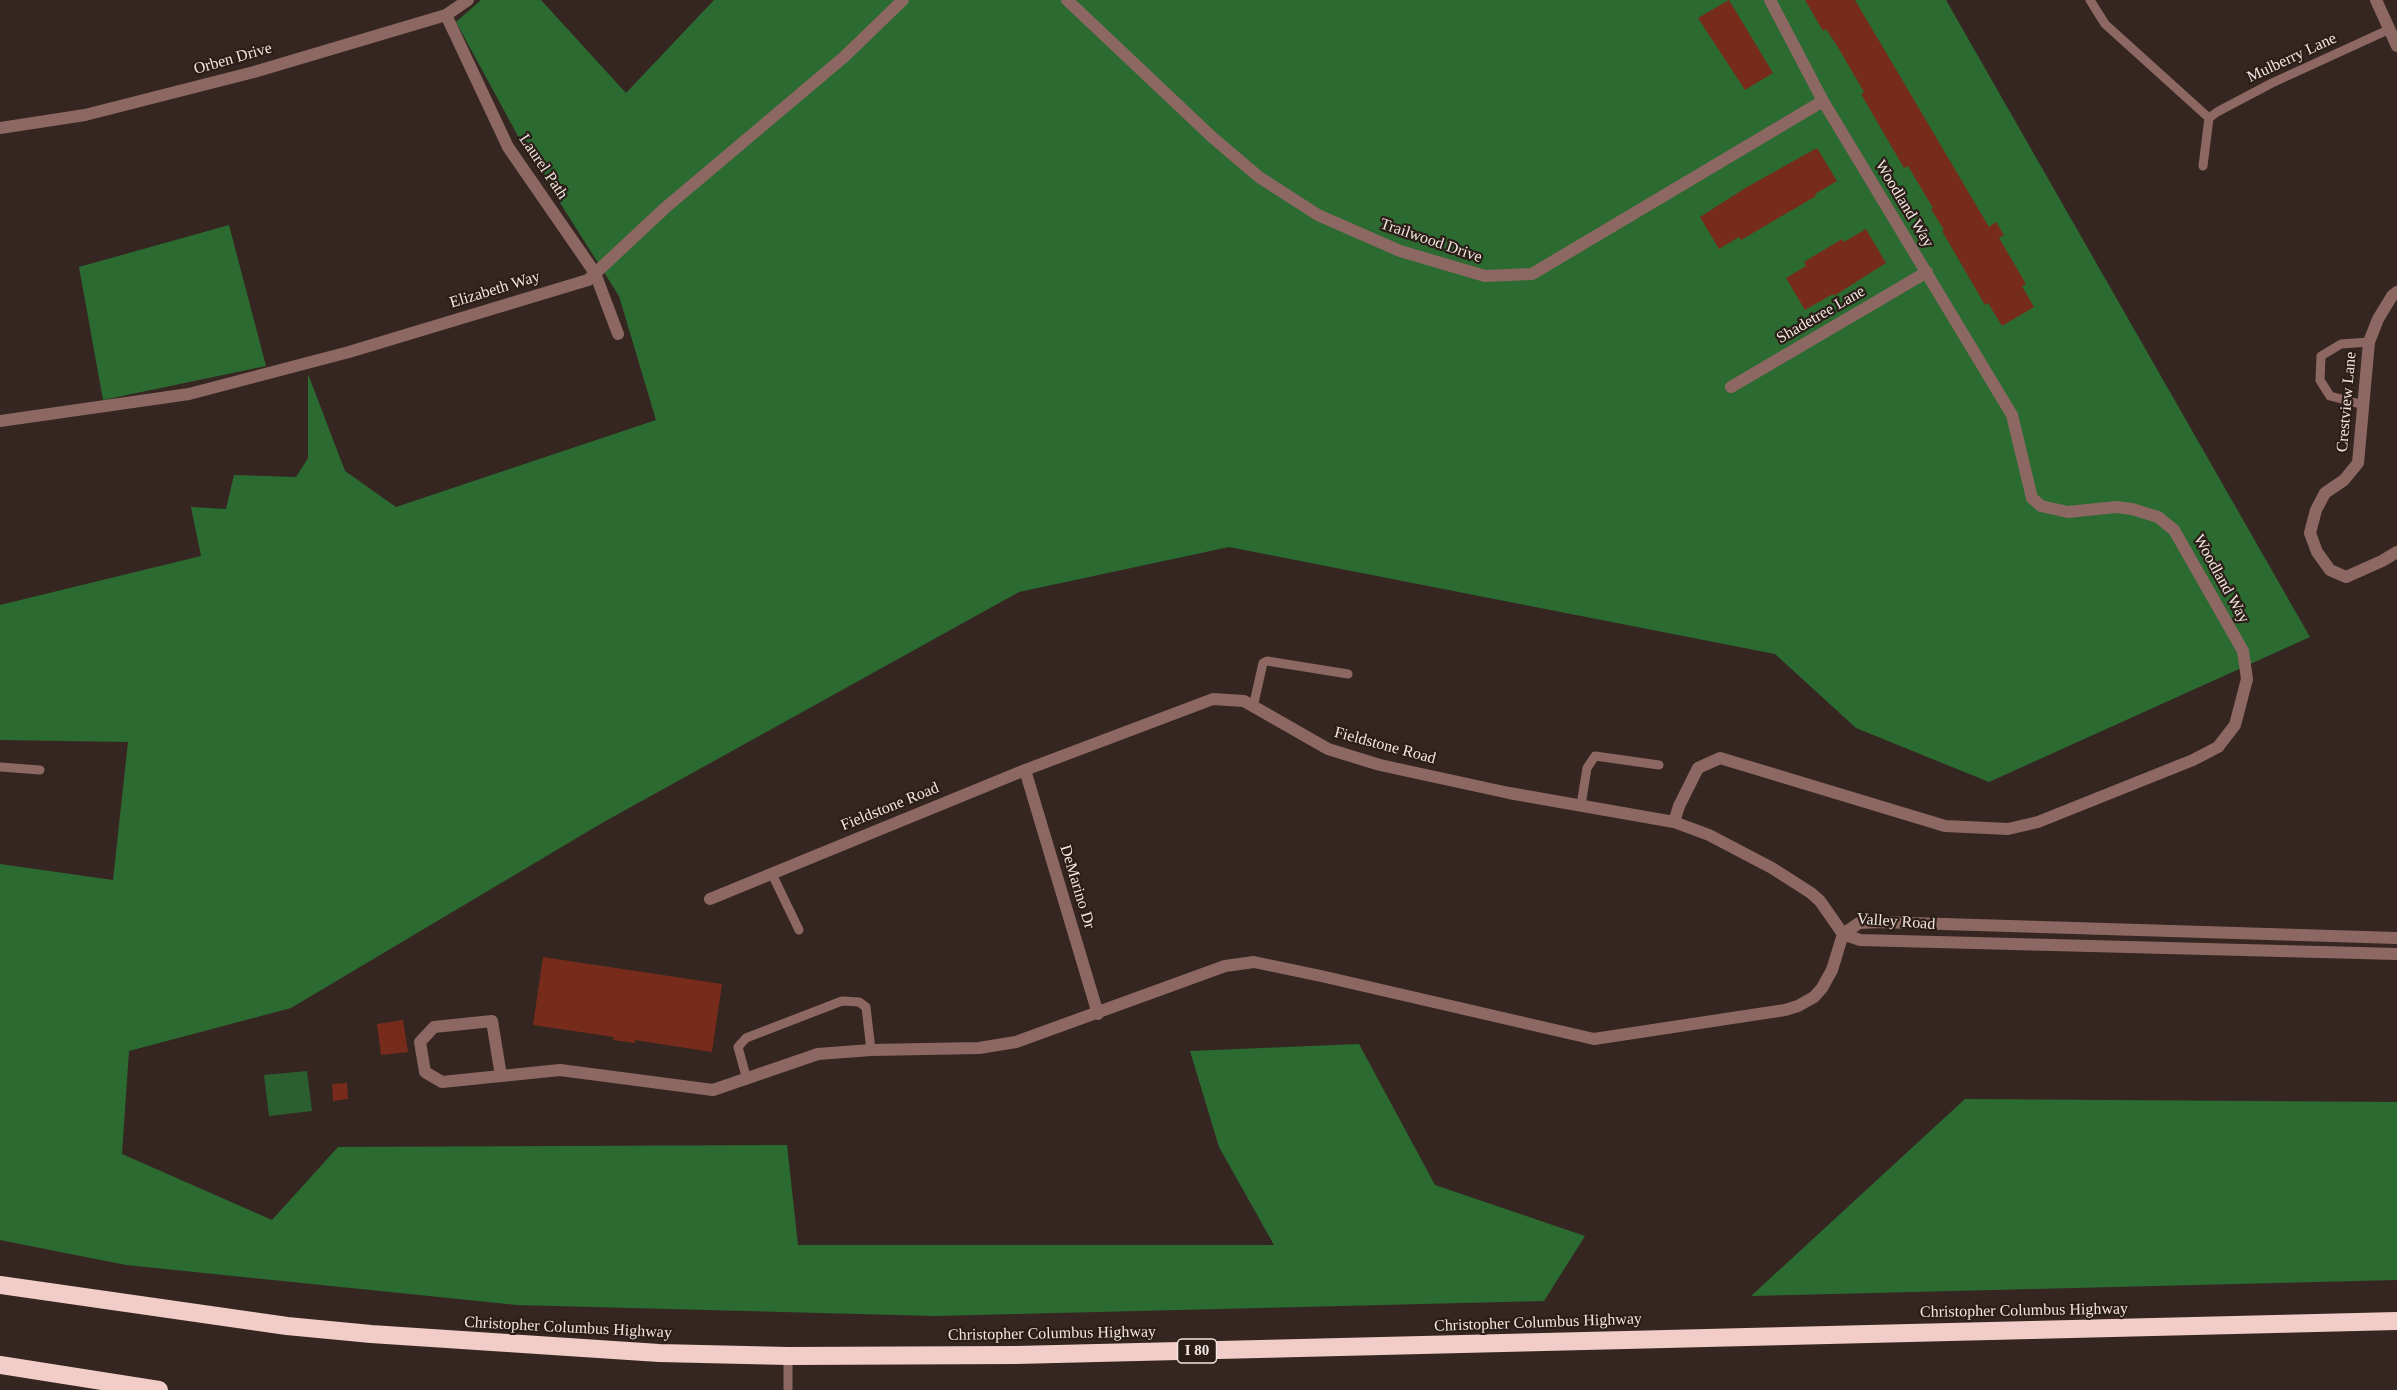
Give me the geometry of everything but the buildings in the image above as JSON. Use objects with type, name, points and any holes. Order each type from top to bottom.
[{"type":"highway","name":"Christopher Columbus Highway","points":[[0,1284],[287,1326],[371,1334],[659,1353],[788,1356],[1040,1354],[2397,1321]]},
{"type":"highway","points":[[0,1365],[159,1390]]},
{"type":"street","name":"Orben Drive","points":[[0,128],[86,115],[211,84],[446,15],[468,0]]},
{"type":"street","name":"Elizabeth Way","points":[[0,421],[189,394],[278,372],[588,279],[665,208],[843,57],[903,0]]},
{"type":"street","name":"Trailwood Drive","points":[[1066,0],[1259,177],[1318,215],[1400,251],[1485,276],[1532,274],[1822,101]]},
{"type":"street","name":"Woodland Way","points":[[1674,822],[1679,806],[1698,768],[1720,758],[1945,826],[2008,829],[2038,822],[2193,760],[2218,747],[2235,725],[2247,679],[2243,651],[2174,530],[2158,517],[2132,509],[2116,507],[2068,512],[2041,506],[2032,498],[2012,415],[1822,101],[1770,0]]},
{"type":"street","points":[[2376,0],[2397,46]]},
{"type":"street","name":"Laurel Path","points":[[446,15],[508,147],[595,273],[618,334]]},
{"type":"street","name":"Shadetree Lane","points":[[1731,387],[1927,272]]},
{"type":"street","name":"Crestview Lane","points":[[2397,292],[2392,296],[2378,320],[2369,342],[2358,463],[2344,480],[2325,493],[2316,510],[2310,533],[2317,552],[2330,570],[2346,577],[2397,552]]},
{"type":"street","name":"Fieldstone Road","points":[[710,899],[1025,770],[1213,699],[1244,701],[1328,749],[1380,765],[1509,793],[1674,822],[1709,835],[1772,868],[1811,893],[1820,901],[1843,933]]},
{"type":"street","name":"DeMarino Dr","points":[[1025,770],[1098,1014]]},
{"type":"street","name":"Valley Road","points":[[1843,933],[1859,923],[1880,922],[2397,938]]},
{"type":"street","points":[[501,1076],[492,1021],[434,1027],[420,1042],[425,1072],[442,1082],[501,1076],[560,1070],[713,1090],[818,1054],[871,1050],[979,1048],[1016,1042],[1226,966],[1254,962],[1594,1039],[1785,1010],[1798,1006],[1814,997],[1822,988],[1832,970],[1843,933]]},
{"type":"street","name":"Valley Road","points":[[1843,933],[1860,940],[2397,954]]},
{"type":"lane","points":[[2090,0],[2104,24],[2210,118],[2203,166]]},
{"type":"lane","name":"Mulberry Lane","points":[[2210,118],[2271,83],[2390,29]]},
{"type":"lane","points":[[2364,405],[2330,396],[2320,380],[2321,356],[2341,344],[2369,342]]},
{"type":"lane","points":[[1253,707],[1263,663],[1267,661],[1348,674]]},
{"type":"lane","points":[[1581,806],[1587,768],[1595,756],[1659,765]]},
{"type":"lane","points":[[0,767],[40,770]]},
{"type":"lane","points":[[772,874],[799,930]]},
{"type":"lane","points":[[747,1080],[738,1047],[746,1038],[842,1001],[859,1002],[866,1007],[871,1050]]},
{"type":"lane","points":[[788,1356],[788,1390]]},
{"type":"green space","points":[[481,0],[541,0],[626,93],[714,0],[1946,0],[2310,637],[1989,782],[1856,728],[1775,654],[1229,547],[1019,592],[602,823],[291,1008],[129,1051],[122,1154],[272,1220],[338,1147],[787,1145],[798,1245],[1274,1245],[1219,1147],[1190,1051],[1359,1044],[1435,1185],[1585,1236],[1544,1301],[935,1316],[517,1305],[126,1265],[0,1240],[0,864],[113,880],[128,742],[0,740],[0,605],[201,556],[191,507],[226,509],[234,475],[296,477],[308,458],[308,374],[345,471],[396,507],[656,420],[619,296],[519,138],[456,22]]},
{"type":"green space","points":[[229,225],[266,366],[103,400],[79,267]]},
{"type":"green space","points":[[307,1071],[312,1111],[269,1116],[264,1075]]},
{"type":"green space","points":[[1965,1099],[2397,1102],[2397,1280],[1751,1296]]}]
